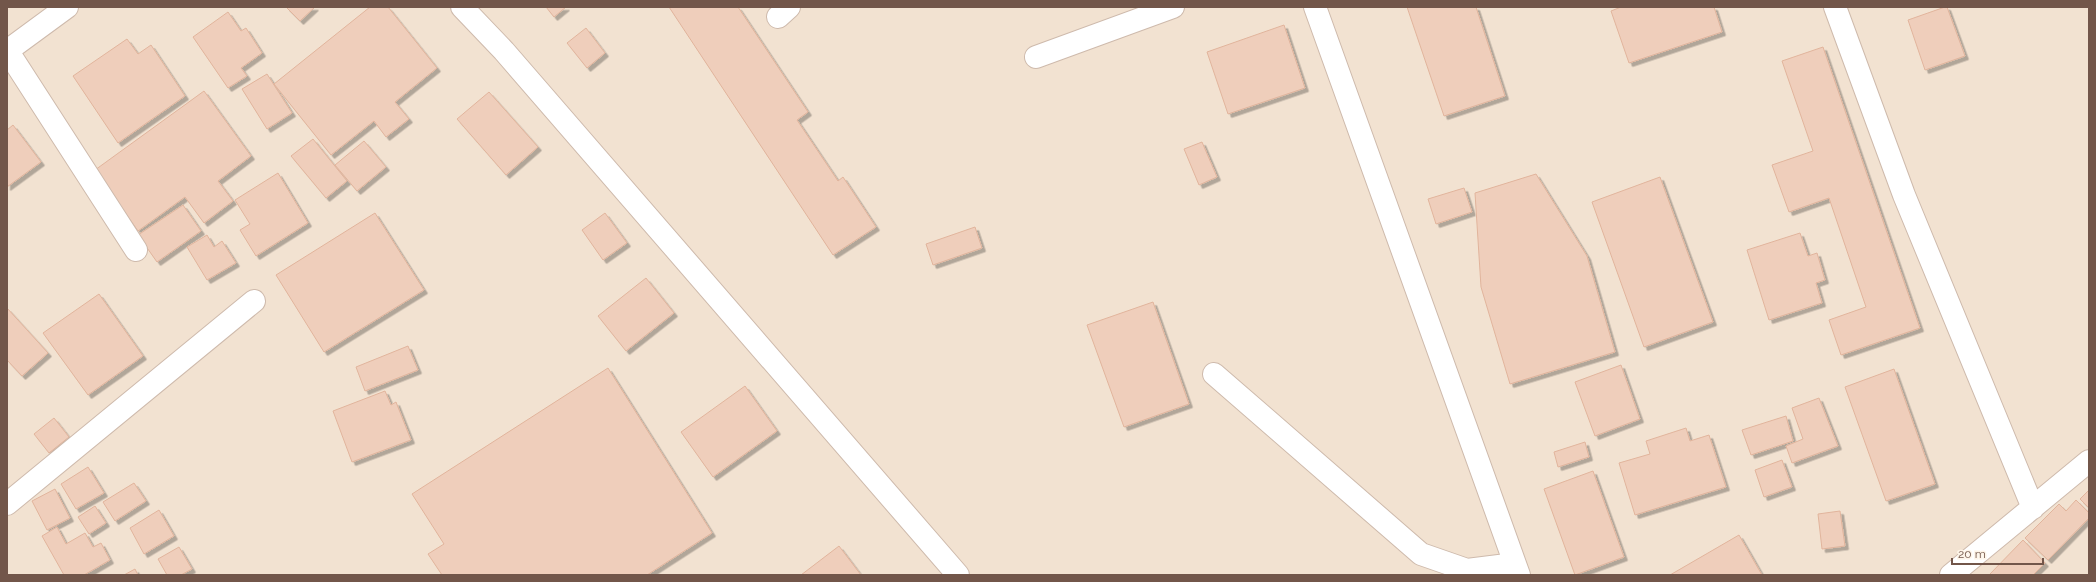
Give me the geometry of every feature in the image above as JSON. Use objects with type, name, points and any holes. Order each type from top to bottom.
[{"type":"street","points":[[67,7],[7,50],[136,250]]},
{"type":"street","points":[[462,7],[509,57],[958,575]]},
{"type":"street","points":[[1036,57],[1173,7]]},
{"type":"street","points":[[1214,374],[1421,554],[1467,570],[1517,570],[1315,7]]},
{"type":"street","points":[[1835,7],[1904,195],[2033,508]]},
{"type":"street","points":[[7,504],[254,301]]},
{"type":"street","points":[[1951,575],[2089,461]]},
{"type":"shaded area","points":[[7,7],[2089,7],[2089,575],[7,575]]},
{"type":"building","points":[[286,7],[315,7],[300,21]]},
{"type":"building","points":[[370,7],[388,7],[437,68],[395,102],[409,119],[386,137],[374,121],[331,155],[274,84]]},
{"type":"building","points":[[546,7],[566,7],[554,17]]},
{"type":"building","points":[[669,7],[738,7],[808,112],[797,120],[838,181],[843,177],[876,227],[833,255]]},
{"type":"building","points":[[1407,7],[1476,7],[1505,96],[1444,116]]},
{"type":"building","points":[[1621,7],[1714,7],[1722,32],[1629,63],[1611,11]]},
{"type":"building","points":[[1947,7],[1965,56],[1925,70],[1908,20]]},
{"type":"building","points":[[228,12],[241,31],[246,28],[262,53],[241,68],[247,76],[228,88],[193,37]]},
{"type":"building","points":[[1284,25],[1305,88],[1228,114],[1207,52]]},
{"type":"building","points":[[586,28],[605,53],[587,68],[567,43]]},
{"type":"building","points":[[127,39],[138,54],[151,45],[185,96],[118,143],[73,76]]},
{"type":"building","points":[[1823,47],[1920,328],[1841,355],[1829,320],[1866,307],[1829,198],[1789,212],[1772,165],[1813,151],[1782,61]]},
{"type":"building","points":[[267,74],[292,113],[267,129],[242,89]]},
{"type":"building","points":[[204,91],[251,156],[218,181],[233,201],[204,223],[185,197],[138,231],[95,170]]},
{"type":"building","points":[[489,92],[538,147],[506,175],[457,119]]},
{"type":"building","points":[[13,125],[41,162],[7,187],[7,130]]},
{"type":"building","points":[[313,139],[347,181],[326,198],[291,156]]},
{"type":"building","points":[[364,141],[386,167],[357,191],[335,165]]},
{"type":"building","points":[[1202,142],[1217,177],[1199,185],[1184,149]]},
{"type":"building","points":[[278,173],[308,223],[256,256],[240,230],[250,224],[235,200]]},
{"type":"building","points":[[1536,174],[1587,256],[1615,352],[1510,384],[1481,287],[1475,193]]},
{"type":"building","points":[[1660,177],[1713,322],[1644,347],[1592,202]]},
{"type":"building","points":[[1464,188],[1472,212],[1436,224],[1428,199]]},
{"type":"building","points":[[183,205],[201,231],[157,262],[138,235]]},
{"type":"building","points":[[375,213],[424,290],[324,352],[276,275]]},
{"type":"building","points":[[605,213],[627,243],[603,260],[582,230]]},
{"type":"building","points":[[975,227],[982,248],[933,265],[926,244]]},
{"type":"building","points":[[1800,233],[1808,256],[1817,253],[1825,280],[1816,283],[1822,303],[1769,320],[1747,250]]},
{"type":"building","points":[[207,235],[214,247],[222,241],[236,263],[207,280],[187,247]]},
{"type":"building","points":[[646,278],[674,313],[626,351],[598,316]]},
{"type":"building","points":[[99,294],[143,356],[88,395],[43,333]]},
{"type":"building","points":[[1153,302],[1189,404],[1124,427],[1087,325]]},
{"type":"building","points":[[7,308],[48,353],[22,376],[7,360]]},
{"type":"building","points":[[408,346],[418,370],[365,391],[356,367]]},
{"type":"building","points":[[1621,365],[1640,419],[1595,436],[1575,382]]},
{"type":"building","points":[[608,368],[712,533],[647,575],[442,575],[428,554],[444,544],[412,494]]},
{"type":"building","points":[[1894,369],[1935,484],[1886,501],[1845,387]]},
{"type":"building","points":[[745,386],[777,431],[713,477],[681,432]]},
{"type":"building","points":[[385,391],[391,405],[396,402],[411,440],[352,462],[333,411]]},
{"type":"building","points":[[1819,398],[1838,446],[1792,463],[1786,446],[1803,439],[1792,408]]},
{"type":"building","points":[[1786,416],[1793,441],[1751,455],[1742,430]]},
{"type":"building","points":[[54,418],[69,437],[49,453],[34,434]]},
{"type":"building","points":[[1686,428],[1690,441],[1709,435],[1726,487],[1635,515],[1619,463],[1650,454],[1646,441]]},
{"type":"building","points":[[1585,442],[1589,457],[1558,467],[1554,452]]},
{"type":"building","points":[[1782,460],[1792,487],[1764,497],[1755,470]]},
{"type":"building","points":[[88,467],[104,493],[76,509],[61,484]]},
{"type":"building","points":[[1593,471],[1624,557],[1575,575],[1544,489]]},
{"type":"building","points":[[134,483],[146,501],[115,521],[103,502]]},
{"type":"building","points":[[55,489],[70,518],[47,530],[32,501]]},
{"type":"building","points":[[2089,490],[2089,508],[2080,499]]},
{"type":"building","points":[[2076,500],[2089,513],[2089,518],[2048,560],[2025,538],[2059,504],[2066,511]]},
{"type":"building","points":[[95,506],[106,523],[89,534],[78,517]]},
{"type":"building","points":[[159,510],[174,536],[144,554],[130,528]]},
{"type":"building","points":[[1840,511],[1845,546],[1822,549],[1818,514]]},
{"type":"building","points":[[57,527],[66,544],[85,533],[93,547],[101,543],[110,560],[84,575],[64,575],[42,536]]},
{"type":"building","points":[[1739,535],[1762,575],[1670,575]]},
{"type":"building","points":[[2023,540],[2045,563],[2033,575],[1989,575]]},
{"type":"building","points":[[839,546],[861,575],[801,575]]},
{"type":"building","points":[[179,547],[192,569],[181,575],[167,575],[158,559]]},
{"type":"building","points":[[135,569],[138,575],[124,575]]}]
